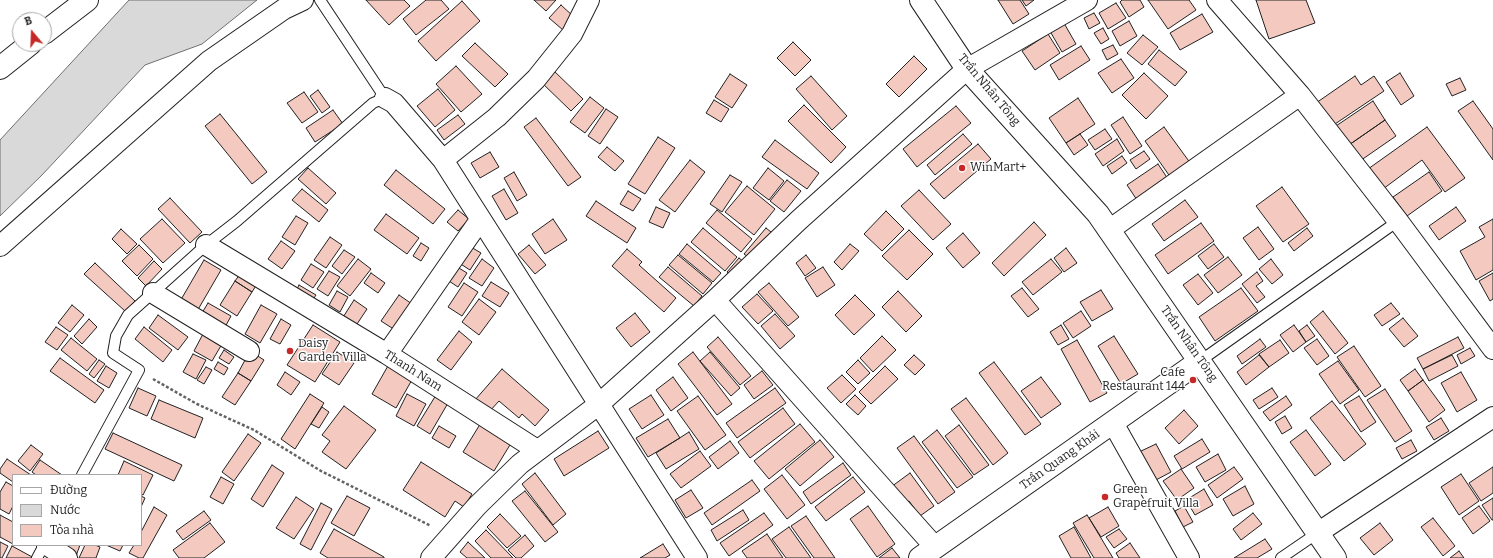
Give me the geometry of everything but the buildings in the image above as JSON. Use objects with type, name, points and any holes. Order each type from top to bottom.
[{"type":"street","points":[[52,27],[86,0]]},
{"type":"street","points":[[0,246],[209,61],[284,9],[303,0]]},
{"type":"street","points":[[443,160],[497,117],[536,79],[572,34],[589,0]]},
{"type":"street","name":"Trần Nhân Tông","points":[[920,0],[968,69],[1098,214],[1319,532],[1335,558]]},
{"type":"street","points":[[431,558],[477,506],[537,450],[598,404],[716,300],[799,220],[968,69],[1087,0]]},
{"type":"street","points":[[1217,0],[1300,95],[1398,221],[1493,349]]},
{"type":"street","points":[[0,68],[20,52]]},
{"type":"street","points":[[1109,230],[1300,95]]},
{"type":"street","points":[[385,98],[394,103],[443,160],[480,220],[698,558]]},
{"type":"street","points":[[387,354],[480,220]]},
{"type":"street","name":"Thanh Nam","points":[[206,245],[387,354],[537,450]]},
{"type":"street","points":[[152,293],[249,351]]},
{"type":"street","points":[[716,300],[928,553]]},
{"type":"street","name":"Trần Quang Khải","points":[[928,553],[1200,361]]},
{"type":"street","points":[[1319,532],[1493,417]]},
{"type":"street","points":[[1113,423],[1189,558]]},
{"type":"street","points":[[49,546],[67,558]]},
{"type":"lane","points":[[83,474],[139,370],[113,353],[116,336],[128,315],[206,245],[255,206],[372,103],[385,98],[320,0]]},
{"type":"lane","points":[[1200,361],[1398,221]]},
{"type":"lane","points":[[1281,558],[1319,532]]},
{"type":"lane","points":[[38,558],[44,546]]},
{"type":"path","points":[[139,370],[197,404],[254,430],[321,471],[451,536]]},
{"type":"water","points":[[129,0],[257,0],[202,44],[145,65],[42,175],[0,216],[0,140]]},
{"type":"place","name":"WinMart+","points":[[962,168]]},
{"type":"place","name":"Daisy Garden Villa","points":[[290,351]]},
{"type":"place","name":"Cafe Restaurant 144","points":[[1193,380]]},
{"type":"place","name":"Green Grapefruit Villa","points":[[1105,497]]}]
